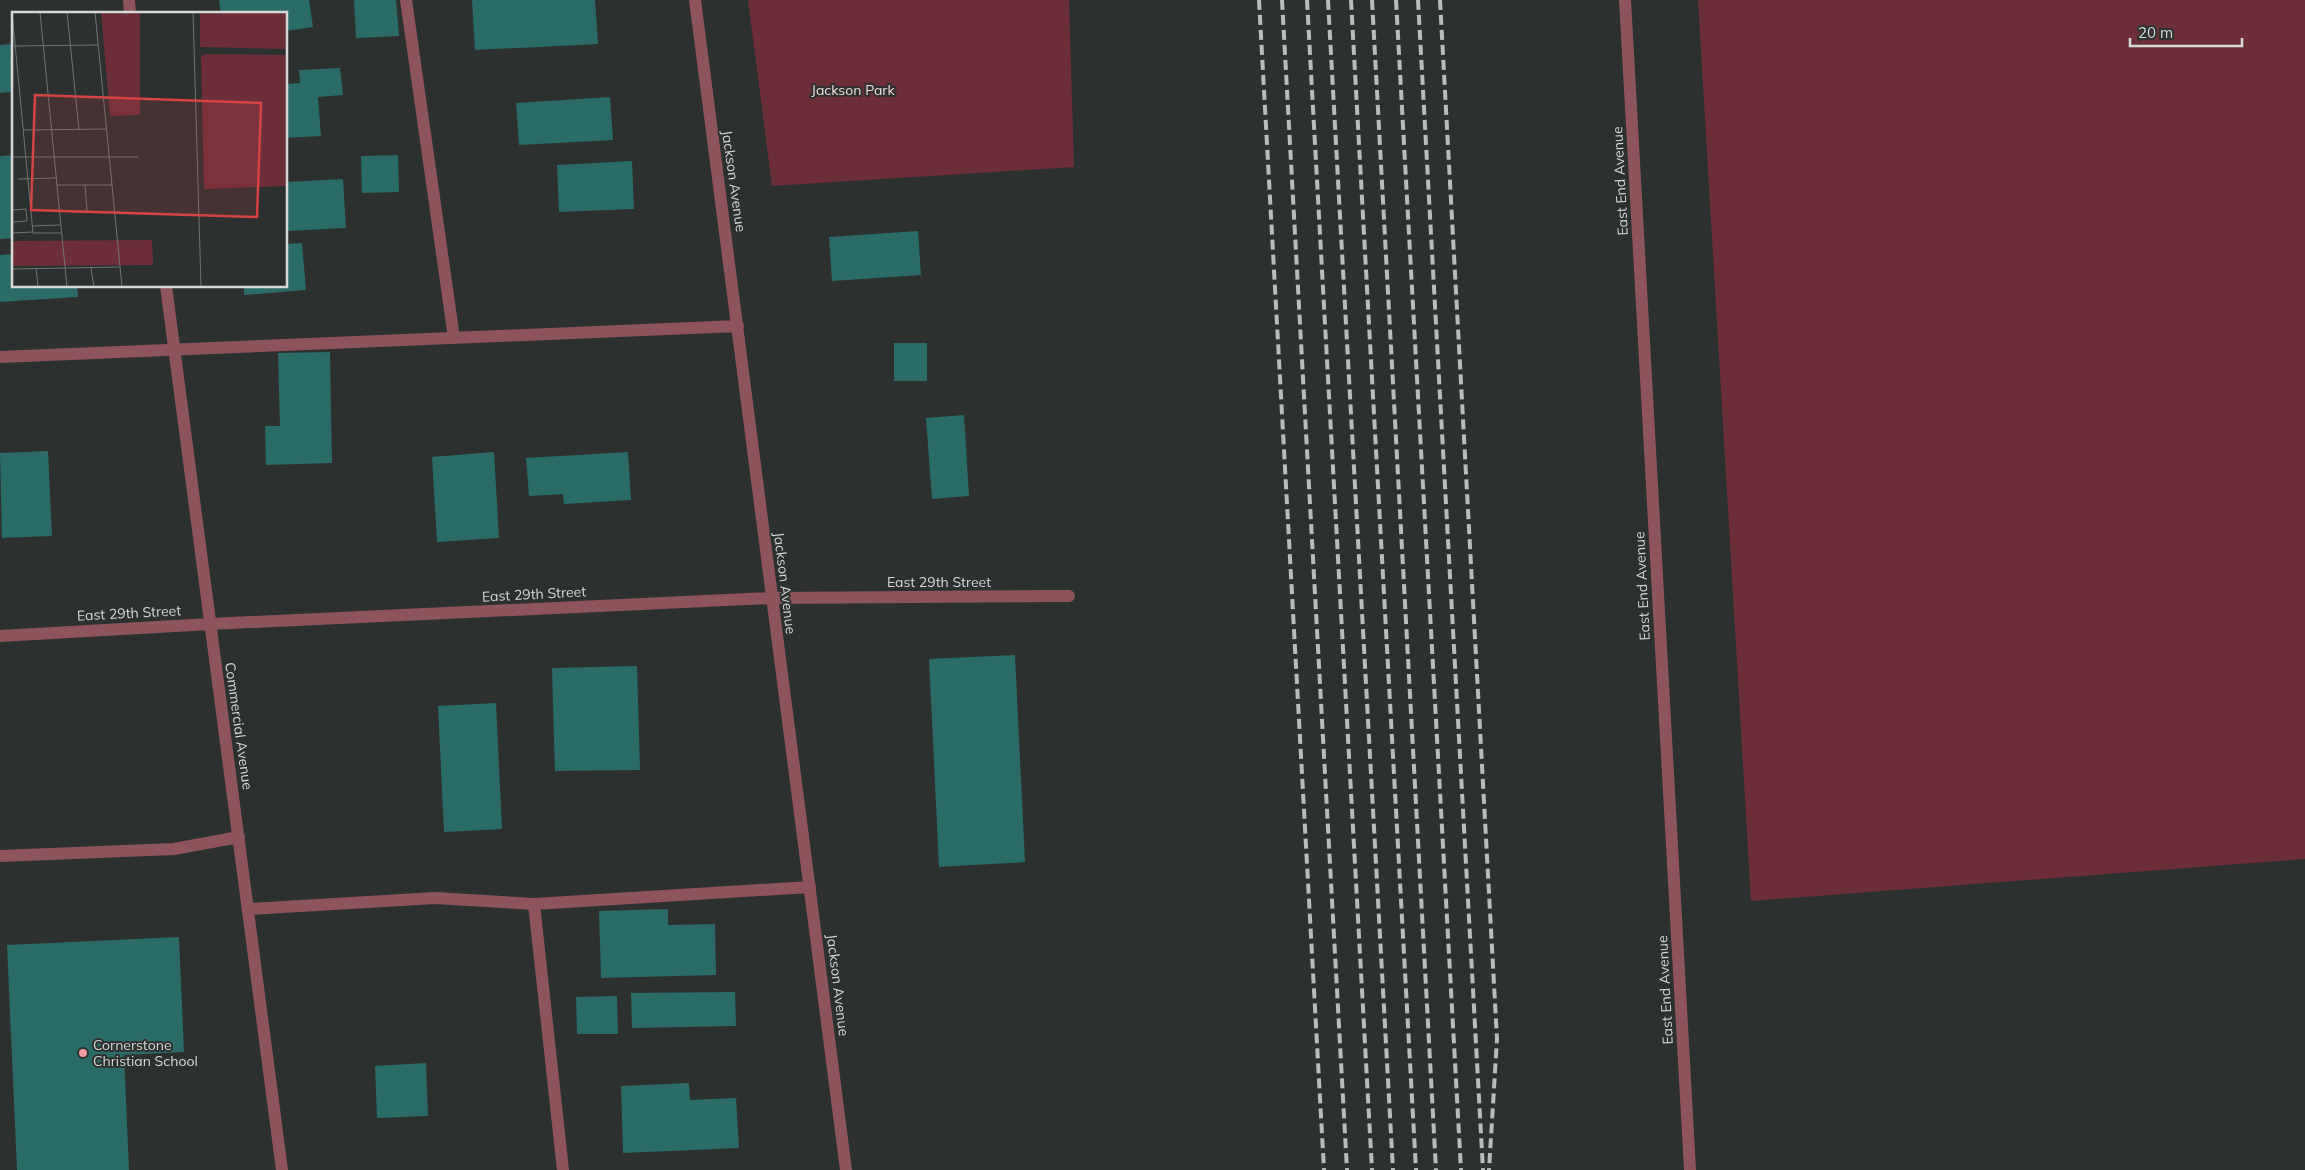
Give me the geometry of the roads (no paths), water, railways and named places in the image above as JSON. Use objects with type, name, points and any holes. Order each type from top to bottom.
[{"type":"street","points":[[406,0],[454,338]]},
{"type":"street","name":"Jackson Avenue","points":[[695,0],[846,1170]]},
{"type":"street","name":"East End Avenue","points":[[1625,0],[1690,1170]]},
{"type":"street","name":"Commercial Avenue","points":[[166,288],[282,1170]]},
{"type":"street","points":[[0,357],[738,326]]},
{"type":"street","name":"East 29th Street","points":[[0,636],[210,624],[771,598],[1069,596]]},
{"type":"street","points":[[0,856],[174,849],[239,837]]},
{"type":"street","points":[[248,909],[435,898],[534,904],[810,887]]},
{"type":"street","points":[[534,904],[564,1170]]},
{"type":"railway","points":[[1259,0],[1324,1170]]},
{"type":"railway","points":[[1282,0],[1347,1170]]},
{"type":"railway","points":[[1307,0],[1372,1170]]},
{"type":"railway","points":[[1328,0],[1393,1170]]},
{"type":"railway","points":[[1351,0],[1416,1170]]},
{"type":"railway","points":[[1372,0],[1436,1170]]},
{"type":"railway","points":[[1396,0],[1461,1170]]},
{"type":"railway","points":[[1418,0],[1483,1170]]},
{"type":"railway","points":[[1440,0],[1497,1039],[1489,1170]]},
{"type":"place","name":"Cornerstone Christian School","points":[[83,1053]]},
{"type":"park label","name":"Jackson Park","points":[[853,90]]}]
